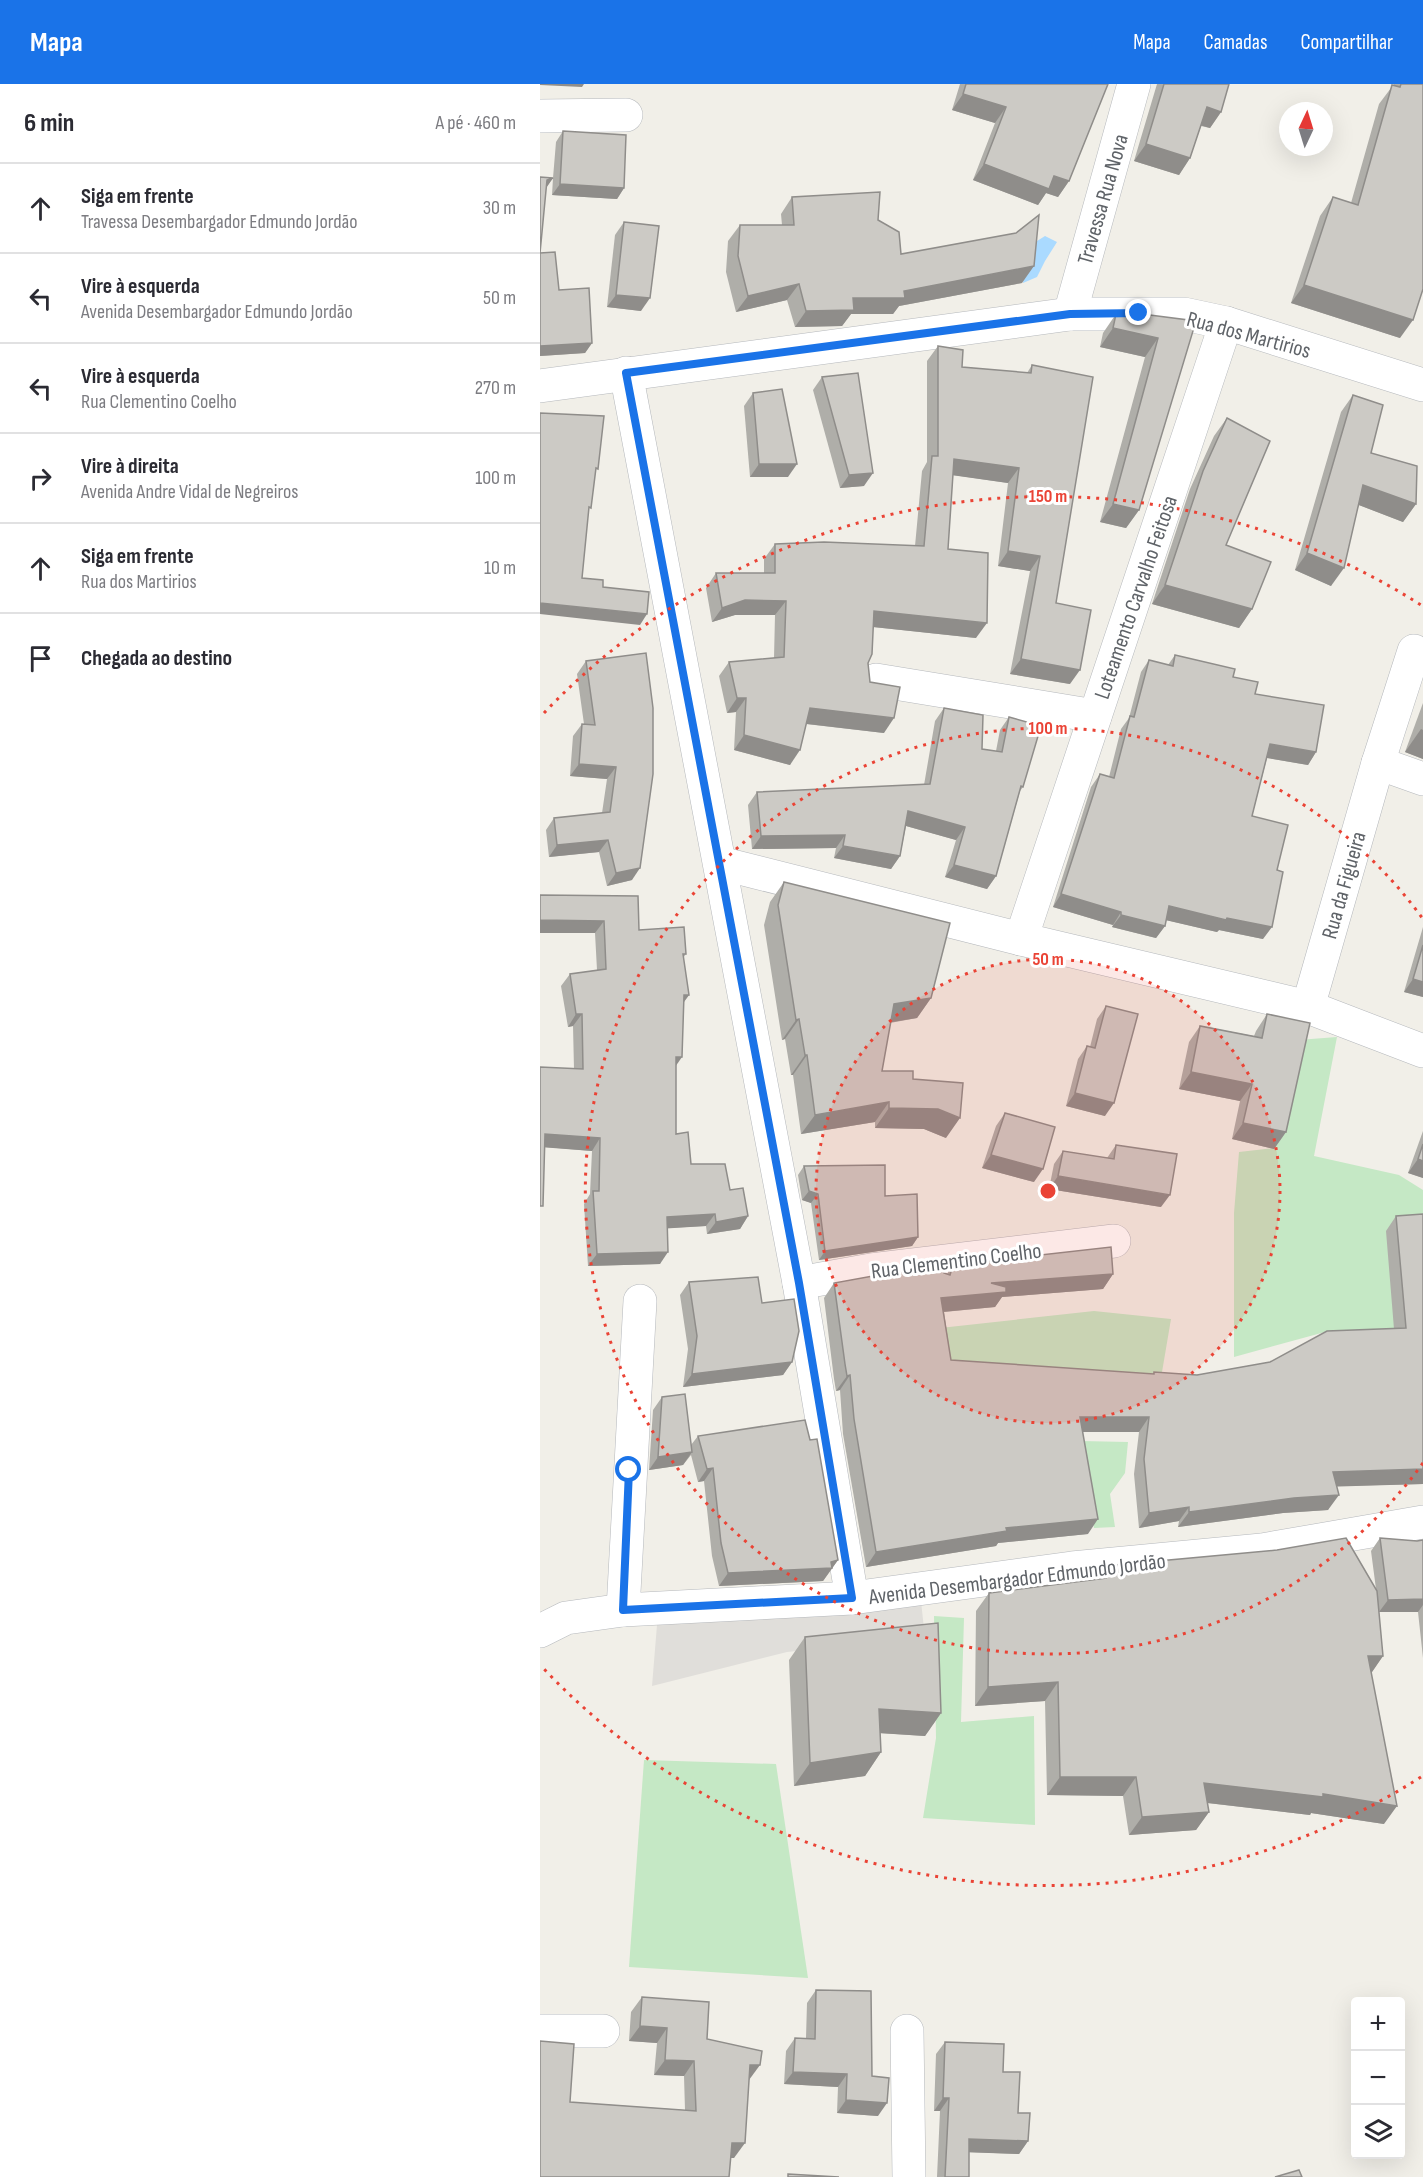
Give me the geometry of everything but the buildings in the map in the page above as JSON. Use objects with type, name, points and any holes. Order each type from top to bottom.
[{"type":"street","name":"Travessa Rua Nova","points":[[1070,314],[1134,84]]},
{"type":"street","points":[[540,116],[626,115]]},
{"type":"street","name":"Rua dos Martirios","points":[[540,386],[1070,314],[1184,314],[1226,324],[1423,385]]},
{"type":"street","name":"Loteamento Carvalho Feitosa","points":[[1021,939],[1226,324]]},
{"type":"street","points":[[626,373],[799,1283],[852,1598]]},
{"type":"street","name":"Rua da Figueira","points":[[1308,1006],[1378,763],[1414,651]]},
{"type":"street","points":[[876,680],[1095,716]]},
{"type":"street","points":[[1378,763],[1423,779]]},
{"type":"street","points":[[720,863],[1021,939],[1308,1006],[1423,1051]]},
{"type":"street","name":"Rua Clementino Coelho","points":[[799,1283],[871,1270],[1114,1241]]},
{"type":"street","points":[[623,1610],[640,1301]]},
{"type":"street","name":"Avenida Desembargador Edmundo Jordão","points":[[549,1621],[623,1610],[852,1598],[1072,1568],[1262,1550],[1423,1522]]},
{"type":"street","points":[[540,2031],[603,2031]]},
{"type":"street","points":[[907,2031],[909,2177]]},
{"type":"shaded area","points":[[921,1601],[925,1638],[787,1652],[652,1686],[657,1625]]},
{"type":"green space","points":[[1337,1037],[1314,1156],[1399,1175],[1423,1190],[1423,1327],[1325,1332],[1234,1357],[1234,1213],[1239,1152],[1274,1148],[1298,1040]]},
{"type":"green space","points":[[1094,1311],[1171,1319],[1161,1378],[945,1364],[940,1328]]},
{"type":"green space","points":[[1081,1441],[1128,1442],[1125,1473],[1110,1494],[1115,1527],[1094,1528]]},
{"type":"green space","points":[[934,1616],[964,1618],[961,1722],[1034,1716],[1035,1825],[923,1818],[936,1738]]},
{"type":"green space","points":[[644,1760],[776,1764],[808,1978],[629,1967]]},
{"type":"water","points":[[1045,236],[1057,242],[1037,277],[1023,283],[1026,248]]},
{"type":"route","points":[[629,1470],[623,1610],[852,1598],[799,1283],[626,373],[1070,314],[1139,313]]}]
